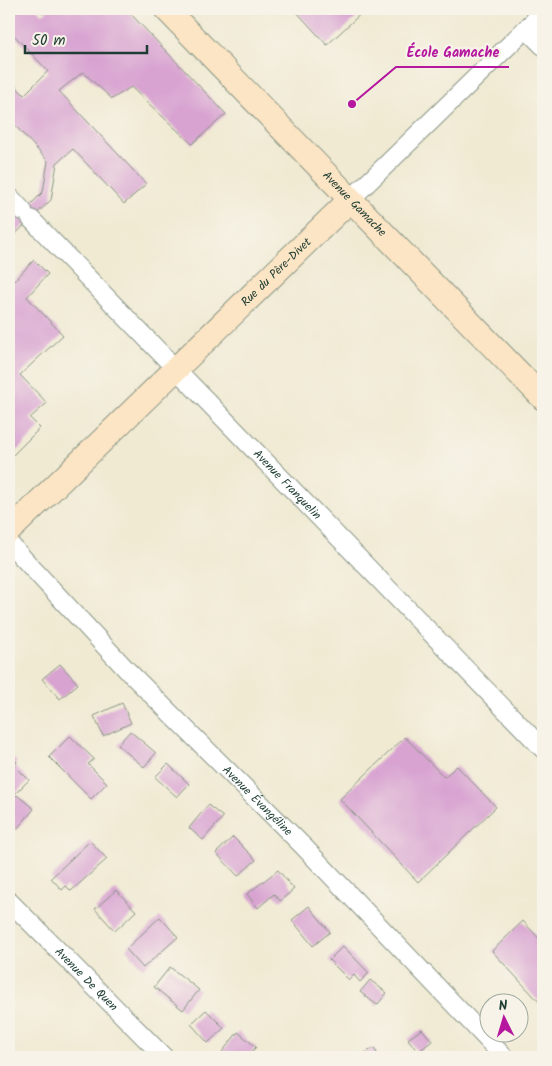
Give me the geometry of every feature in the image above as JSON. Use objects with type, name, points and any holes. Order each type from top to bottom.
[{"type":"street","name":"Avenue Gamache","points":[[166,9],[543,398]]},
{"type":"street","name":"Rue du Père-Divet","points":[[9,531],[543,12]]},
{"type":"street","points":[[526,30],[543,46]]},
{"type":"street","name":"Avenue Franquelin","points":[[9,196],[543,749]]},
{"type":"street","name":"Avenue Évangéline","points":[[9,543],[126,669],[304,847],[504,1057]]},
{"type":"street","name":"Avenue De Quen","points":[[9,901],[164,1057]]},
{"type":"building","points":[[9,9],[37,9],[43,14],[49,9],[126,9],[226,114],[192,144],[131,87],[112,99],[83,72],[59,91],[146,184],[124,204],[73,149],[57,163],[51,200],[9,240],[9,218],[13,222],[43,192],[48,161],[9,119],[9,79],[24,95],[48,71],[9,30]]},
{"type":"building","points":[[294,9],[366,9],[327,45]]},
{"type":"building","points":[[34,260],[48,274],[27,297],[63,335],[20,375],[47,403],[30,418],[40,428],[9,459],[9,275],[14,281]]},
{"type":"building","points":[[60,664],[78,684],[60,699],[42,679]]},
{"type":"building","points":[[122,703],[131,723],[103,736],[94,716]]},
{"type":"building","points":[[130,731],[156,753],[144,767],[118,745]]},
{"type":"building","points":[[70,736],[94,759],[88,764],[107,783],[91,799],[49,757]]},
{"type":"building","points":[[405,737],[444,777],[457,766],[496,807],[418,882],[340,799]]},
{"type":"building","points":[[9,754],[17,762],[14,765],[29,780],[9,800]]},
{"type":"building","points":[[168,764],[189,784],[177,797],[155,777]]},
{"type":"building","points":[[17,795],[34,809],[16,830],[9,824],[9,805]]},
{"type":"building","points":[[208,805],[223,817],[203,840],[189,828]]},
{"type":"building","points":[[233,837],[256,860],[238,876],[216,853]]},
{"type":"building","points":[[90,841],[107,859],[71,891],[66,886],[62,890],[51,878]]},
{"type":"building","points":[[278,870],[294,889],[280,901],[274,894],[258,908],[247,894]]},
{"type":"building","points":[[116,890],[136,911],[115,931],[95,909]]},
{"type":"building","points":[[309,906],[330,932],[313,946],[292,920]]},
{"type":"building","points":[[160,917],[178,937],[143,968],[126,949]]},
{"type":"building","points":[[523,921],[543,943],[543,1006],[492,951]]},
{"type":"building","points":[[343,946],[369,973],[360,982],[354,975],[349,980],[329,960]]},
{"type":"building","points":[[170,967],[199,990],[183,1010],[154,987]]},
{"type":"building","points":[[370,980],[387,993],[377,1005],[360,992]]},
{"type":"building","points":[[206,1010],[224,1028],[208,1043],[191,1024]]},
{"type":"building","points":[[422,1029],[432,1041],[418,1052],[408,1039]]},
{"type":"building","points":[[238,1032],[256,1047],[247,1057],[218,1057]]},
{"type":"building","points":[[374,1048],[379,1057],[357,1057]]},
{"type":"place","name":"École Gamache","points":[[352,104]]}]
